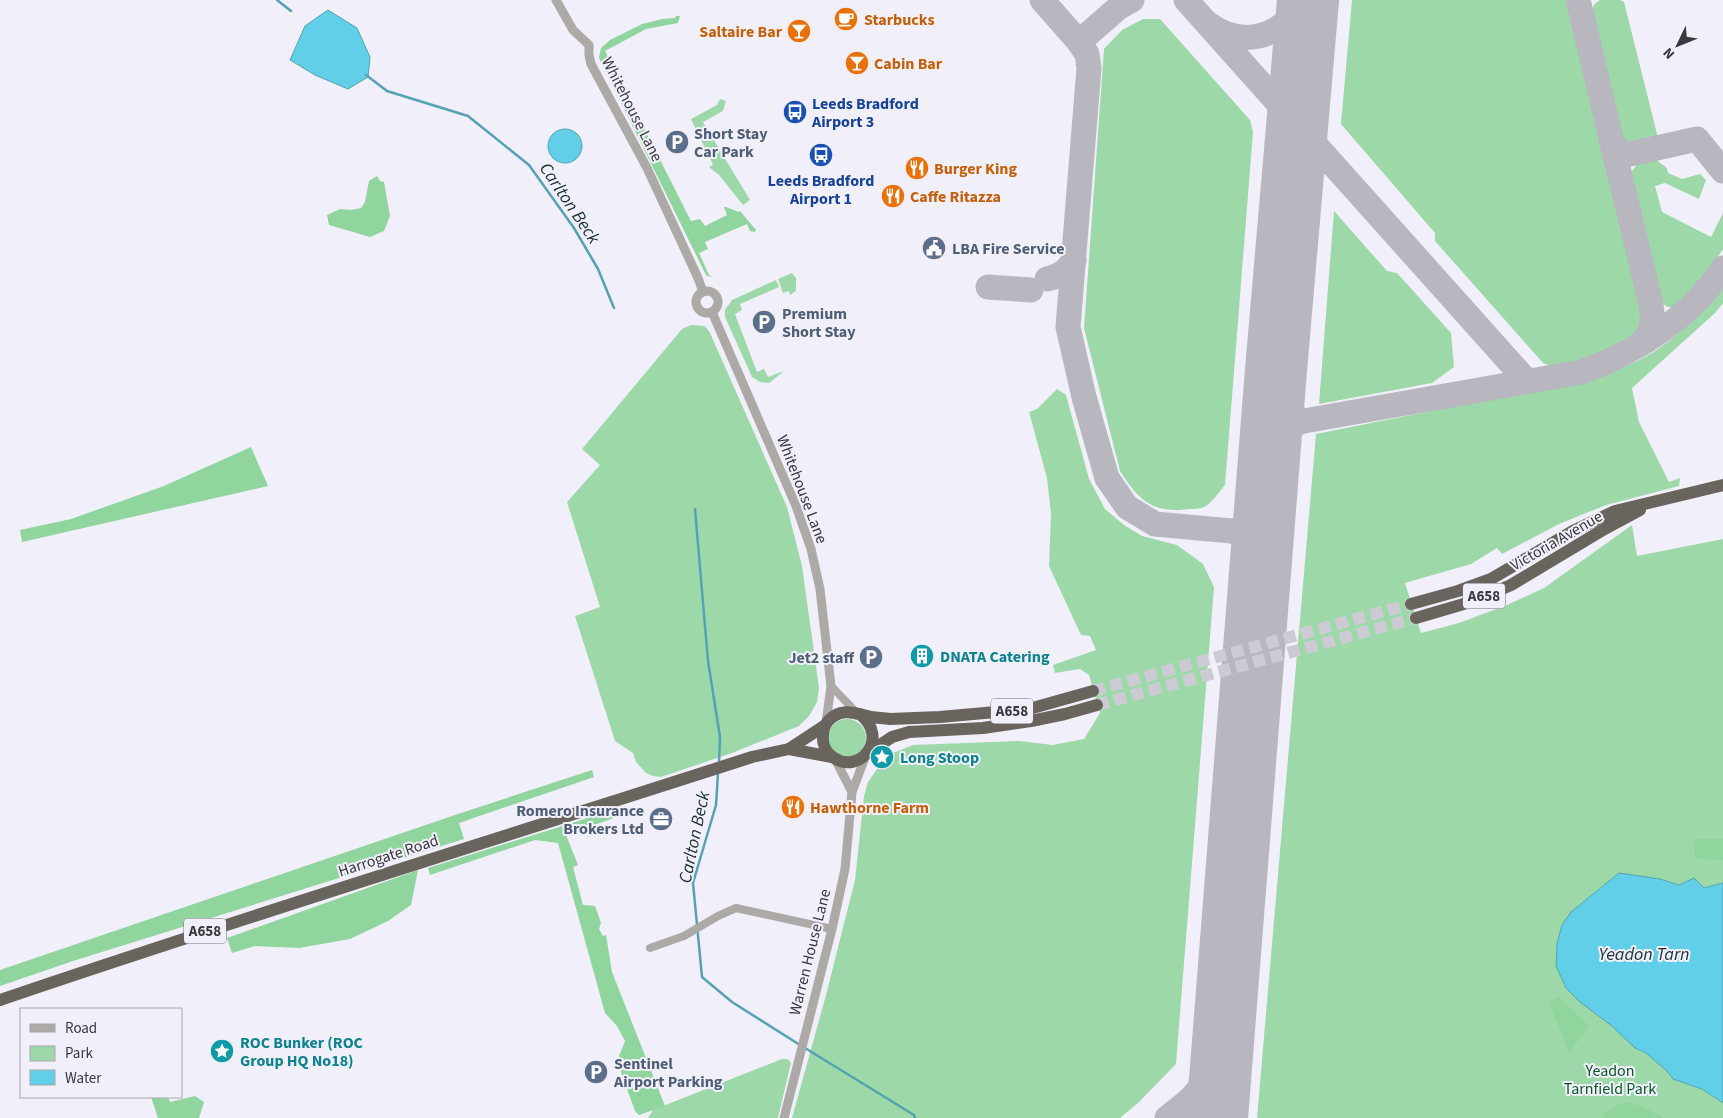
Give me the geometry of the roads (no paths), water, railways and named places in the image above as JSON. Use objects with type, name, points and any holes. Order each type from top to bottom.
[{"type":"highway","name":"Victoria Avenue","points":[[1411,604],[1458,591],[1491,578],[1564,536],[1615,512],[1723,485]]},
{"type":"highway","name":"Victoria Avenue","points":[[1416,618],[1474,601],[1510,585],[1653,502]]},
{"type":"highway","name":"A658","points":[[859,714],[890,719],[982,714],[1029,709],[1093,691]]},
{"type":"highway","name":"A658","points":[[867,754],[892,736],[909,732],[983,728],[1031,721],[1097,705]]},
{"type":"highway","points":[[842,712],[859,714],[867,720],[872,728],[872,745],[867,754],[856,761],[848,762],[834,758],[826,751],[823,742],[822,732],[825,725],[834,715],[842,712]]},
{"type":"highway","points":[[982,714],[983,728]]},
{"type":"highway","name":"Harrogate Road","points":[[0,1000],[364,880],[752,757],[789,749],[825,725]]},
{"type":"highway","name":"Harrogate Road","points":[[789,749],[834,758]]},
{"type":"street","name":"Whitehouse Lane","points":[[556,0],[574,30],[590,45],[589,55],[591,64],[647,168],[703,292]]},
{"type":"street","points":[[703,292],[713,293],[717,299],[718,304],[712,312],[702,312],[696,306],[696,299],[703,292]]},
{"type":"street","name":"Whitehouse Lane","points":[[712,312],[796,506],[811,549],[820,589],[831,686],[825,725]]},
{"type":"street","points":[[831,686],[859,714]]},
{"type":"street","name":"Warren House Lane","points":[[784,1118],[832,929],[845,869],[852,792],[867,754]]},
{"type":"street","points":[[834,758],[852,792]]},
{"type":"street","points":[[650,948],[684,936],[736,908],[832,929]]},
{"type":"water","points":[[328,10],[357,28],[370,57],[368,77],[348,89],[315,75],[290,60],[305,26]]},
{"type":"water","points":[[565,129],[572,130],[577,134],[581,139],[581,153],[577,158],[572,162],[565,163],[558,162],[553,158],[549,153],[548,146],[549,139],[553,134],[558,130]]},
{"type":"water","name":"Yeadon Tarn","points":[[1619,873],[1660,879],[1679,885],[1694,878],[1704,888],[1723,883],[1723,1103],[1702,1089],[1673,1079],[1667,1071],[1646,1053],[1635,1048],[1612,1026],[1580,1002],[1566,988],[1556,966],[1557,944],[1562,925],[1571,912]]},
{"type":"waterway","name":"Carlton Beck","points":[[277,0],[291,11]]},
{"type":"waterway","name":"Carlton Beck","points":[[366,75],[387,91],[468,116],[529,165],[574,228],[598,269],[614,308]]},
{"type":"waterway","name":"Carlton Beck","points":[[695,509],[708,661],[720,737],[719,763]]},
{"type":"waterway","name":"Carlton Beck","points":[[718,773],[716,805],[693,883],[702,977],[732,1002],[800,1045]]},
{"type":"waterway","name":"Carlton Beck","points":[[805,1048],[914,1115],[915,1118]]},
{"type":"tunnel","points":[[1093,691],[1411,604]]},
{"type":"tunnel","points":[[1097,705],[1416,618]]},
{"type":"place","name":"Starbucks","points":[[846,19]]},
{"type":"place","name":"Saltaire Bar","points":[[799,31]]},
{"type":"place","name":"Cabin Bar","points":[[857,63]]},
{"type":"place","name":"Leeds Bradford Airport 3","points":[[795,112]]},
{"type":"place","name":"Short Stay Car Park","points":[[677,142]]},
{"type":"place","name":"Leeds Bradford Airport 1","points":[[821,155]]},
{"type":"place","name":"Burger King","points":[[917,168]]},
{"type":"place","name":"Caffe Ritazza","points":[[893,196]]},
{"type":"place","name":"LBA Fire Service","points":[[934,248]]},
{"type":"place","name":"Premium Short Stay","points":[[764,322]]},
{"type":"place","name":"DNATA Catering","points":[[922,656]]},
{"type":"place","name":"Jet2 staff","points":[[871,657]]},
{"type":"place","name":"Long Stoop","points":[[882,757]]},
{"type":"place","name":"Hawthorne Farm","points":[[793,807]]},
{"type":"place","name":"Romero Insurance Brokers Ltd","points":[[661,819]]},
{"type":"place","name":"ROC Bunker (ROC Group HQ No18)","points":[[222,1051]]},
{"type":"place","name":"Sentinel Airport Parking","points":[[596,1072]]},
{"type":"park label","name":"Yeadon Tarnfield Park","points":[[1610,1079]]}]
